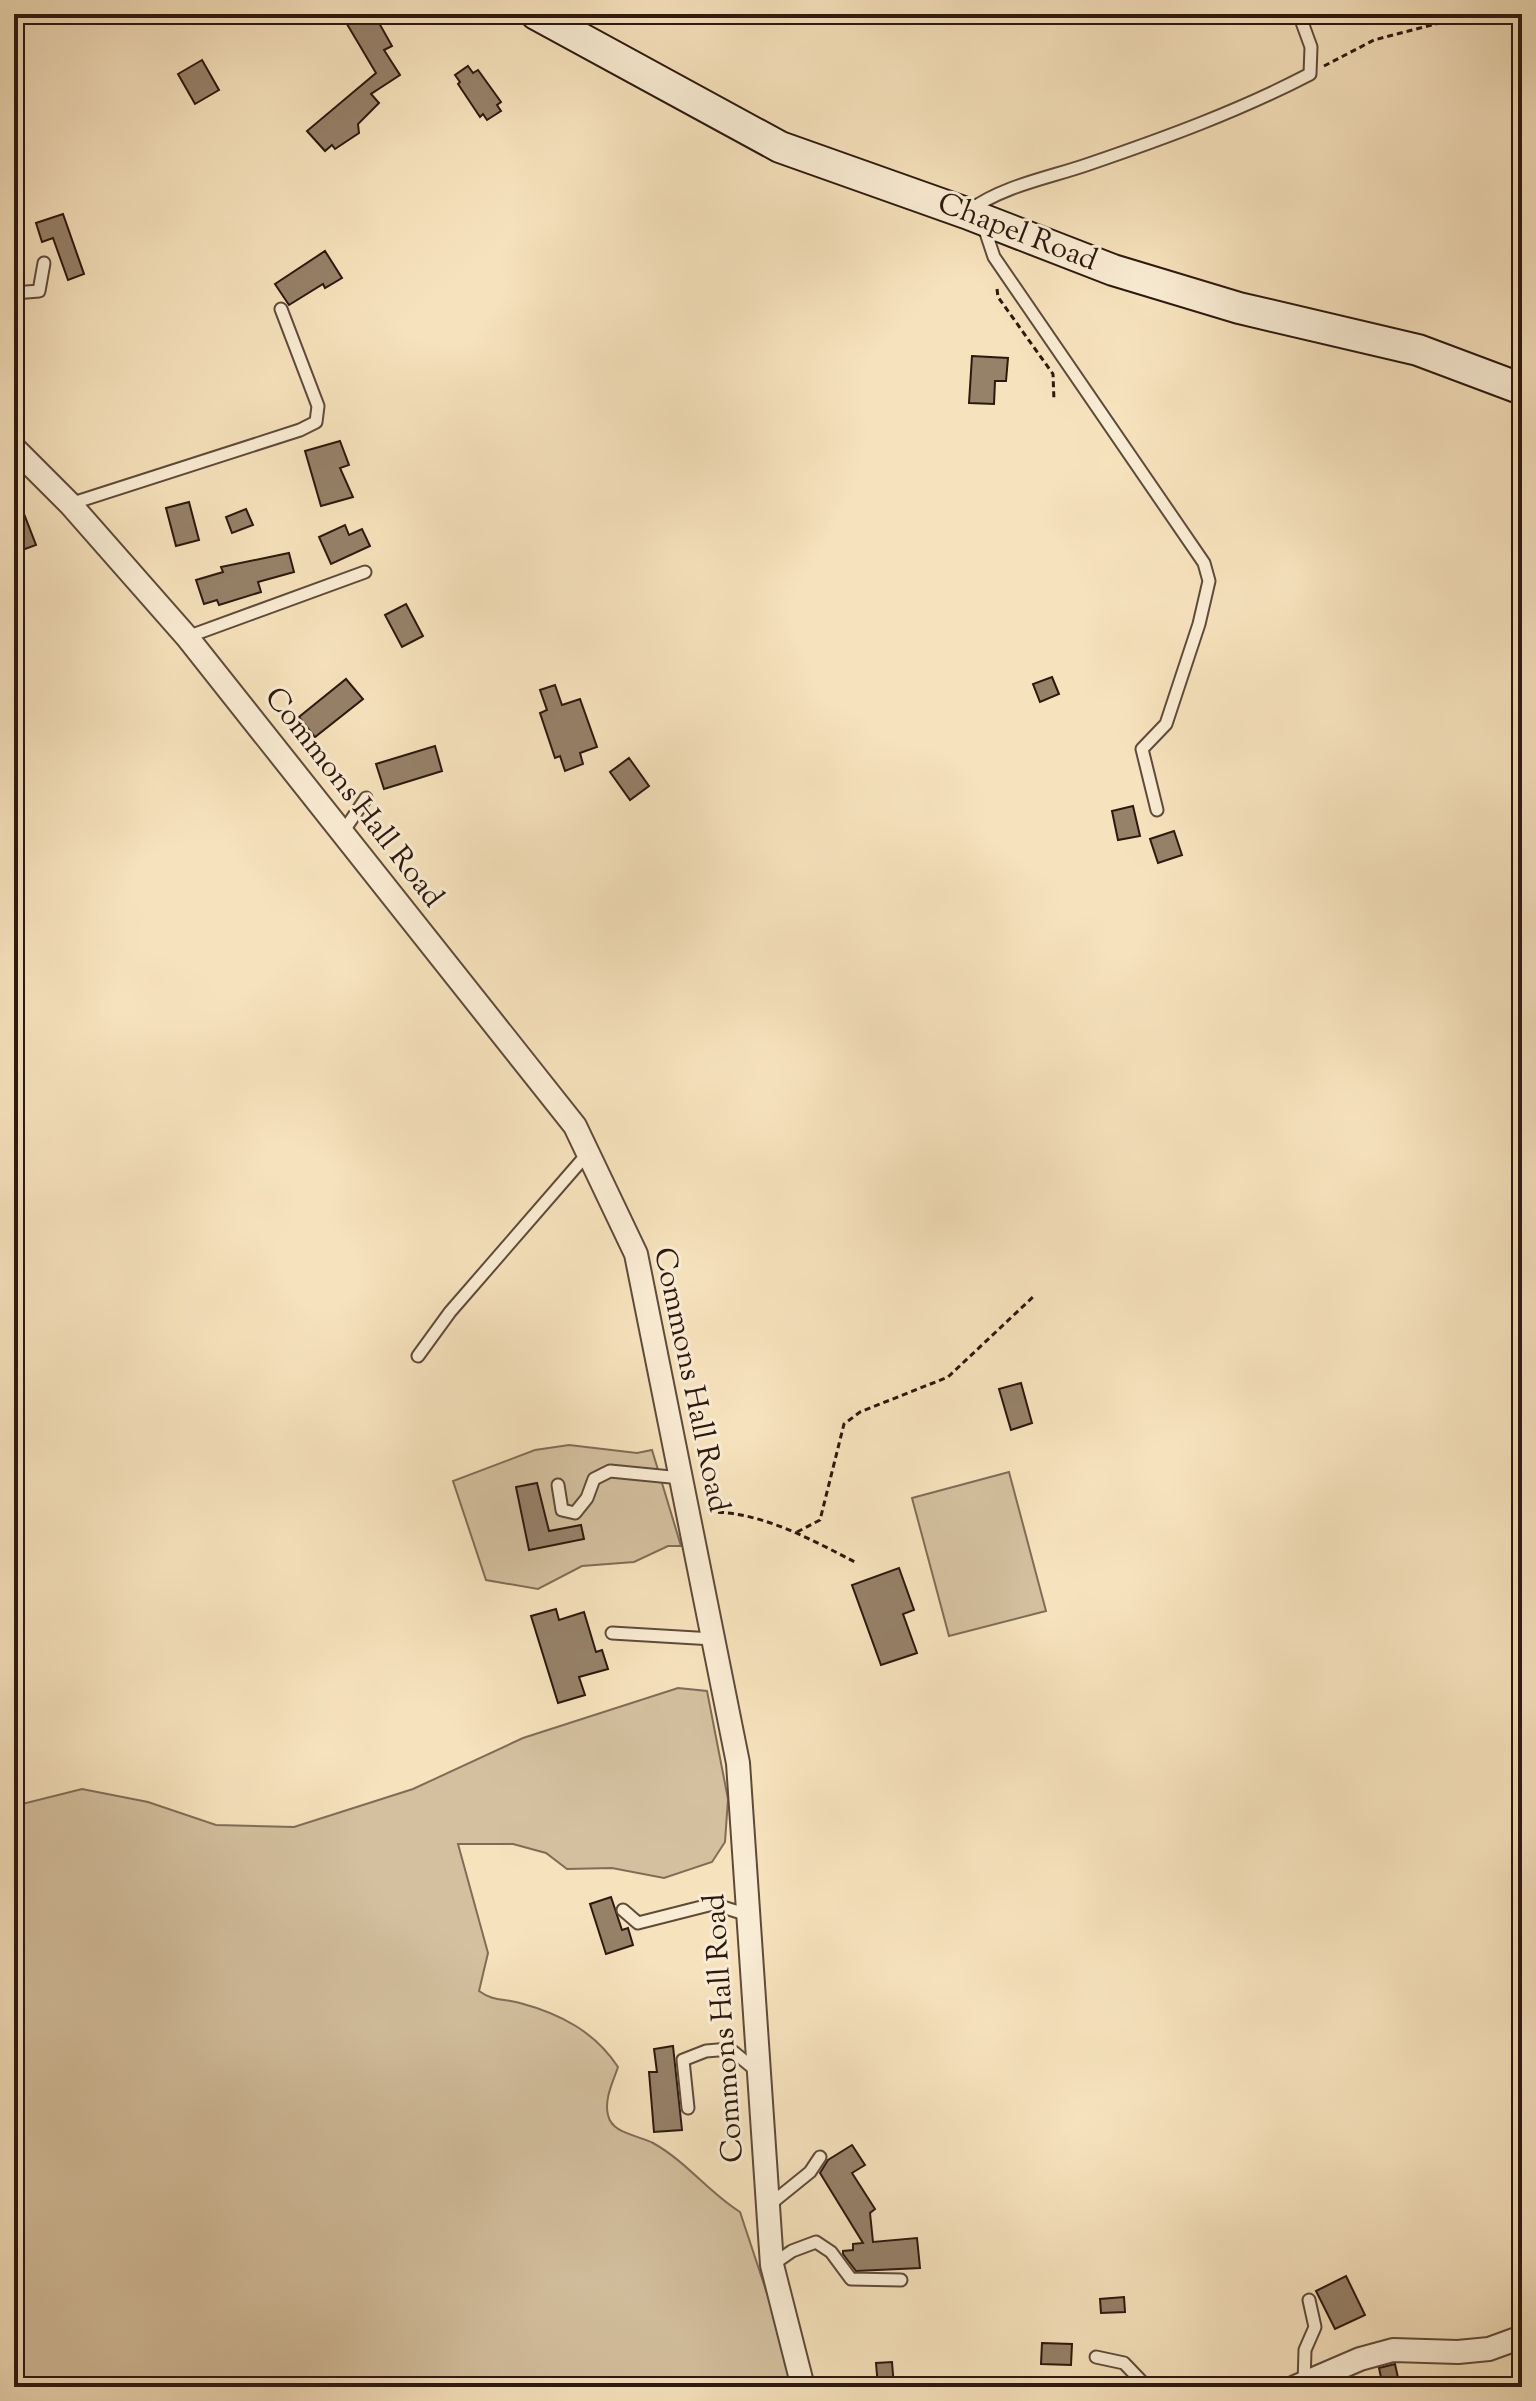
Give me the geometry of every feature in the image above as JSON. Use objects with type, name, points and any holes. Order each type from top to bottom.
[{"type":"street","name":"Chapel Road","points":[[536,14],[780,147],[974,216],[1113,270],[1239,308],[1418,350],[1522,389]]},
{"type":"street","name":"Commons Hall Road","points":[[14,448],[70,504],[187,637],[575,1126],[636,1254],[738,1763],[772,2265],[803,2387]]},
{"type":"street","points":[[1302,2386],[1360,2359],[1393,2350],[1458,2352],[1489,2349],[1522,2337]]},
{"type":"lane","points":[[1157,810],[1142,749],[1166,724],[1199,624],[1209,581],[1204,563],[994,257],[974,216],[999,191],[1184,131],[1264,98],[1310,74],[1311,47],[1299,14]]},
{"type":"lane","points":[[14,293],[39,291],[44,263]]},
{"type":"lane","points":[[70,504],[300,430],[316,422],[318,406],[281,309]]},
{"type":"lane","points":[[187,637],[365,572]]},
{"type":"lane","points":[[343,832],[366,798]]},
{"type":"lane","points":[[418,1356],[450,1312],[588,1153]]},
{"type":"lane","points":[[558,1485],[562,1510],[575,1513],[587,1498],[594,1479],[610,1471],[681,1478]]},
{"type":"lane","points":[[612,1633],[713,1639]]},
{"type":"lane","points":[[623,1910],[638,1923],[713,1904],[748,1915]]},
{"type":"lane","points":[[688,2108],[683,2060],[706,2051],[730,2049],[758,2072]]},
{"type":"lane","points":[[768,2206],[810,2172],[820,2157]]},
{"type":"lane","points":[[772,2265],[792,2251],[816,2242],[831,2252],[851,2279],[901,2280]]},
{"type":"lane","points":[[1302,2386],[1305,2350],[1315,2327],[1309,2300]]},
{"type":"lane","points":[[1096,2357],[1124,2363],[1147,2387]]},
{"type":"path","points":[[1348,19],[1371,14]]},
{"type":"path","points":[[1310,74],[1374,40],[1474,14]]},
{"type":"path","points":[[994,257],[998,297],[1053,374],[1054,401]]},
{"type":"path","points":[[797,1532],[820,1520],[844,1424],[860,1412],[948,1377],[1034,1296]]},
{"type":"path","points":[[688,1512],[741,1515],[797,1532],[855,1562]]},
{"type":"shaded area","points":[[569,1445],[637,1453],[652,1450],[681,1546],[668,1546],[634,1562],[582,1566],[538,1589],[486,1580],[453,1481],[535,1450]]},
{"type":"shaded area","points":[[1009,1472],[1046,1611],[949,1636],[912,1498]]},
{"type":"shaded area","points":[[678,1688],[707,1691],[728,1799],[725,1842],[712,1862],[664,1878],[612,1868],[567,1869],[546,1853],[513,1844],[458,1844],[488,1953],[479,1991],[489,1997],[549,2013],[588,2034],[618,2067],[607,2103],[610,2121],[626,2133],[665,2151],[740,2212],[798,2387],[14,2387],[14,1806],[82,1789],[148,1802],[216,1825],[294,1827],[413,1789],[523,1738]]},
{"type":"building","points":[[341,14],[374,14],[392,46],[384,50],[400,75],[371,94],[379,103],[358,124],[359,133],[335,149],[332,145],[325,151],[307,131],[376,73]]},
{"type":"building","points":[[202,60],[219,90],[195,104],[178,74]]},
{"type":"building","points":[[468,66],[473,73],[478,70],[501,102],[497,105],[501,111],[487,120],[483,114],[480,117],[458,84],[460,82],[455,75]]},
{"type":"building","points":[[63,214],[84,274],[68,280],[53,238],[42,242],[36,223]]},
{"type":"building","points":[[325,251],[342,278],[325,288],[323,284],[289,305],[275,284]]},
{"type":"building","points":[[972,356],[1008,358],[1006,381],[995,381],[994,404],[969,403]]},
{"type":"building","points":[[340,441],[349,465],[340,468],[353,497],[321,506],[305,451]]},
{"type":"building","points":[[14,488],[36,545],[14,553]]},
{"type":"building","points":[[189,502],[199,540],[176,546],[166,508]]},
{"type":"building","points":[[246,509],[253,525],[232,533],[226,517]]},
{"type":"building","points":[[345,525],[349,535],[362,529],[370,546],[331,564],[319,537]]},
{"type":"building","points":[[289,553],[294,572],[258,582],[261,592],[219,605],[217,600],[204,604],[196,580],[223,572],[221,567]]},
{"type":"building","points":[[406,604],[423,636],[402,647],[385,615]]},
{"type":"building","points":[[1052,677],[1059,694],[1040,702],[1033,684]]},
{"type":"building","points":[[346,679],[363,699],[315,737],[299,717]]},
{"type":"building","points":[[555,685],[562,705],[580,699],[597,747],[580,753],[583,764],[565,771],[560,756],[555,758],[540,713],[547,710],[540,690]]},
{"type":"building","points":[[435,746],[442,771],[384,789],[376,764]]},
{"type":"building","points":[[629,758],[649,786],[630,800],[610,772]]},
{"type":"building","points":[[1133,806],[1140,836],[1118,840],[1112,811]]},
{"type":"building","points":[[1174,831],[1182,855],[1158,863],[1150,839]]},
{"type":"building","points":[[1021,1383],[1032,1423],[1011,1430],[999,1389]]},
{"type":"building","points":[[537,1483],[549,1531],[581,1525],[584,1539],[529,1550],[516,1487]]},
{"type":"building","points":[[899,1568],[914,1610],[903,1614],[917,1653],[881,1665],[852,1585]]},
{"type":"building","points":[[556,1609],[559,1620],[584,1612],[596,1652],[602,1650],[608,1669],[579,1677],[585,1695],[558,1703],[531,1616]]},
{"type":"building","points":[[611,1897],[622,1930],[628,1928],[633,1945],[606,1954],[590,1904]]},
{"type":"building","points":[[673,2046],[682,2130],[654,2132],[649,2072],[657,2072],[654,2049]]},
{"type":"building","points":[[852,2145],[865,2165],[852,2173],[875,2209],[870,2213],[873,2242],[917,2238],[920,2268],[856,2271],[843,2254],[843,2251],[853,2250],[853,2244],[863,2243],[820,2173],[828,2160]]},
{"type":"building","points":[[1346,2276],[1365,2315],[1335,2329],[1316,2291]]},
{"type":"building","points":[[1124,2297],[1125,2312],[1101,2313],[1100,2299]]},
{"type":"building","points":[[1042,2343],[1072,2344],[1071,2365],[1041,2364]]},
{"type":"building","points":[[892,2362],[894,2387],[878,2387],[876,2363]]},
{"type":"building","points":[[1395,2364],[1400,2387],[1383,2387],[1379,2368]]}]
